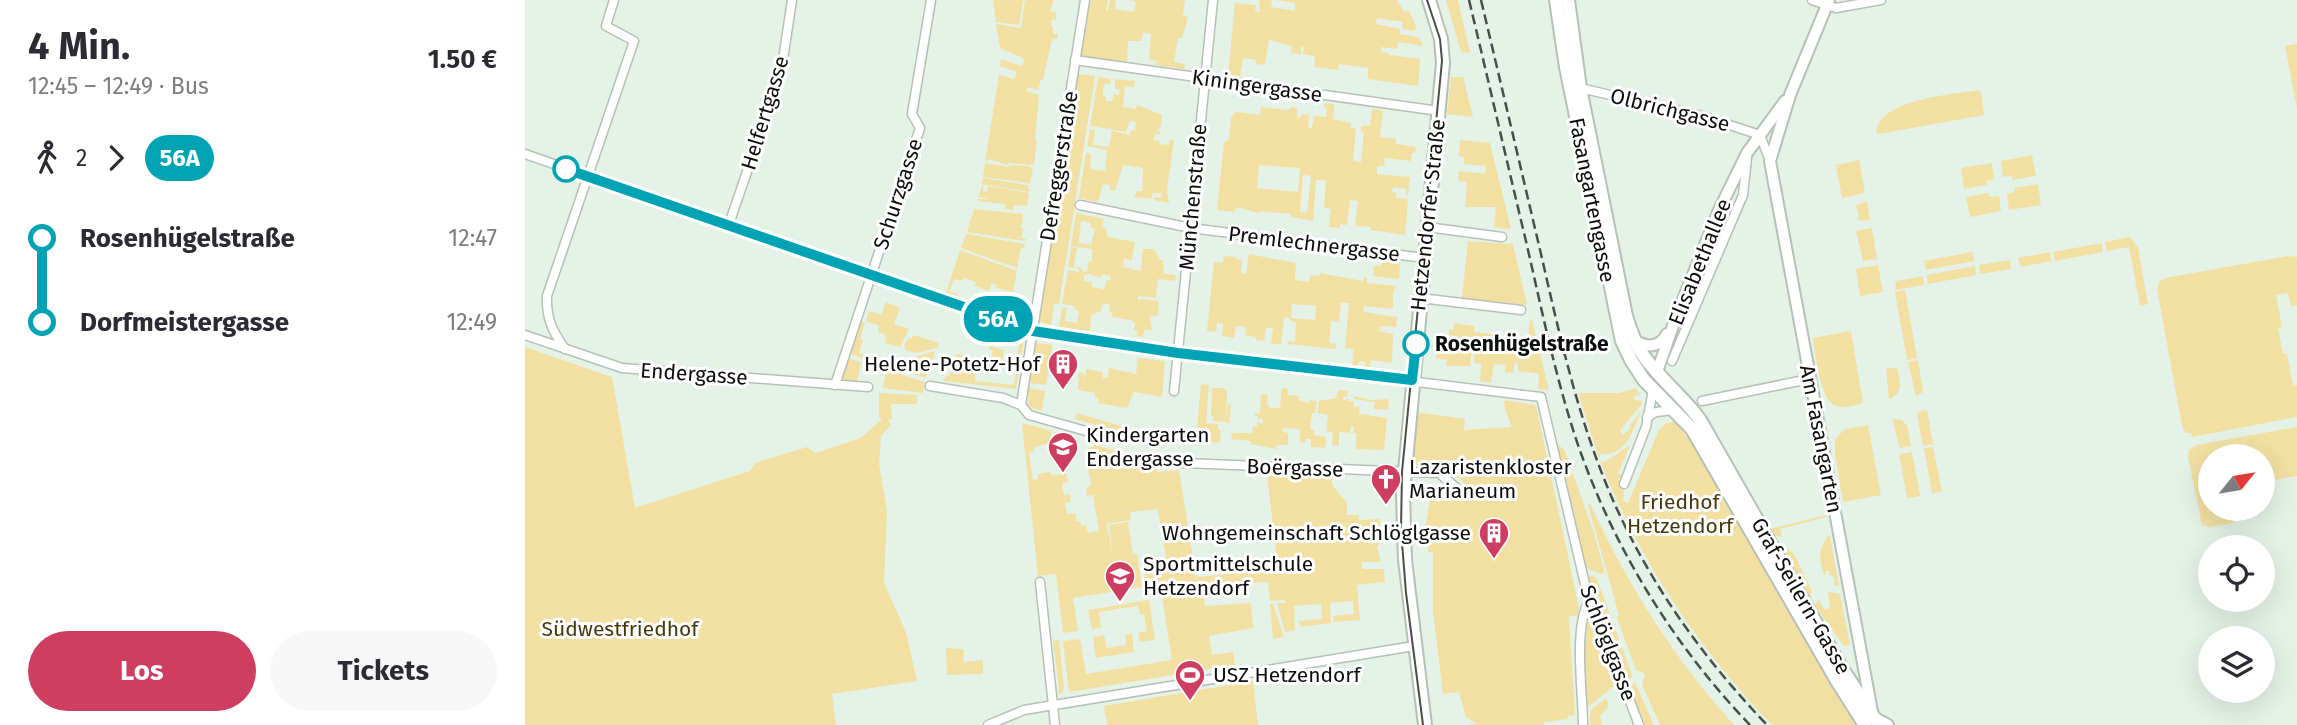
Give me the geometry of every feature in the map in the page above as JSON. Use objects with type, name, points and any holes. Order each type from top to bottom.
[{"type":"main road","name":"Hetzendorfer Straße","points":[[1425,725],[1405,560],[1404,471],[1443,47],[1429,0]]},
{"type":"main road","name":"Fasangartengasse","points":[[1556,0],[1558,27],[1616,318],[1631,360],[1653,390]]},
{"type":"main road","name":"Fasangartengasse","points":[[1567,0],[1580,88],[1626,316],[1634,340],[1657,372]]},
{"type":"main road","points":[[1653,390],[1657,372]]},
{"type":"main road","name":"Graf-Seilern-Gasse","points":[[1657,372],[1700,420],[1871,723]]},
{"type":"main road","name":"Graf-Seilern-Gasse","points":[[1653,390],[1676,410],[1692,429],[1837,681],[1871,723]]},
{"type":"street","points":[[565,349],[551,329],[547,296],[634,41],[606,26],[614,0]]},
{"type":"street","name":"Helfertgasse","points":[[729,224],[781,73],[792,0]]},
{"type":"street","name":"Schurzgasse","points":[[835,385],[920,128],[912,114],[931,0]]},
{"type":"street","name":"Defreggerstraße","points":[[1021,405],[1085,0]]},
{"type":"street","name":"Münchenstraße","points":[[1174,391],[1213,0]]},
{"type":"street","points":[[1812,0],[1828,3],[1836,8],[1881,0]]},
{"type":"street","name":"Elisabethallee","points":[[1770,161],[1790,95],[1828,3]]},
{"type":"street","name":"Kiningergasse","points":[[1075,60],[1439,111]]},
{"type":"street","name":"Olbrichgasse","points":[[1580,88],[1702,116],[1760,135]]},
{"type":"street","name":"Elisabethallee","points":[[1657,372],[1719,210],[1747,153],[1790,95]]},
{"type":"street","points":[[1760,135],[1770,161]]},
{"type":"street","name":"Elisabethallee","points":[[1672,361],[1743,195],[1747,153]]},
{"type":"street","points":[[525,154],[1033,331],[1178,353],[1412,380]]},
{"type":"street","name":"Am Fasangarten","points":[[1770,161],[1871,723]]},
{"type":"street","name":"Premlechnergasse","points":[[1080,205],[1191,228],[1424,258]]},
{"type":"street","points":[[1427,227],[1502,237]]},
{"type":"street","points":[[1420,298],[1521,310]]},
{"type":"street","points":[[1634,340],[1646,346],[1655,345],[1663,341],[1673,325],[1689,321]]},
{"type":"street","name":"Endergasse","points":[[525,335],[622,368],[868,387]]},
{"type":"street","points":[[1702,401],[1809,379]]},
{"type":"street","name":"Schlöglgasse","points":[[1412,380],[1541,397],[1588,601],[1606,639],[1639,725]]},
{"type":"street","points":[[930,386],[1003,398],[1021,405],[1030,415],[1093,433]]},
{"type":"street","points":[[1624,484],[1646,427],[1653,390]]},
{"type":"street","points":[[1647,417],[1659,411],[1676,410]]},
{"type":"street","name":"Boërgasse","points":[[1159,462],[1439,473],[1466,496]]},
{"type":"street","points":[[1039,582],[1055,725]]},
{"type":"street","points":[[1583,725],[1581,649],[1583,611],[1588,601]]},
{"type":"street","points":[[988,725],[1024,710],[1414,646]]},
{"type":"street","points":[[1871,723],[1888,725]]},
{"type":"green space","points":[[993,0],[1023,0],[1019,25],[996,22]]},
{"type":"green space","points":[[1025,0],[1054,0],[1050,11],[1056,12],[1056,20],[1052,19],[1051,26],[1053,34],[1058,34],[1057,39],[1052,39],[1043,80],[1038,90],[1028,87],[1026,91],[1039,95],[1034,165],[1008,165],[988,159],[985,162],[999,75],[1014,79],[1017,72],[1000,66],[1001,59],[1022,66],[1025,59],[1000,48],[996,24],[1021,28]]},
{"type":"green space","points":[[1088,0],[1108,0],[1108,11],[1110,0],[1116,0],[1115,9],[1134,12],[1136,2],[1130,0],[1185,0],[1183,16],[1188,17],[1182,38],[1178,38],[1174,62],[1185,64],[1184,69],[1156,65],[1157,61],[1149,60],[1151,34],[1143,33],[1141,41],[1128,41],[1127,62],[1079,57]]},
{"type":"green space","points":[[1259,0],[1272,0],[1271,7],[1295,11],[1295,3],[1276,0],[1397,0],[1404,12],[1409,11],[1417,28],[1413,31],[1402,29],[1403,22],[1377,18],[1376,24],[1400,29],[1399,34],[1419,37],[1423,46],[1398,42],[1397,49],[1381,47],[1381,52],[1420,59],[1418,86],[1368,79],[1368,68],[1339,64],[1338,70],[1314,67],[1315,56],[1303,54],[1304,47],[1301,47],[1301,54],[1291,53],[1292,46],[1269,40],[1265,65],[1243,58],[1240,77],[1228,75],[1235,3],[1256,5],[1255,11],[1260,12]]},
{"type":"green space","points":[[1446,0],[1458,0],[1470,53],[1461,52]]},
{"type":"green space","points":[[2297,44],[2297,109],[2285,46]]},
{"type":"green space","points":[[1076,74],[1095,76],[1059,304],[1054,304],[1051,325],[1037,321]]},
{"type":"green space","points":[[1098,77],[1111,79],[1110,84],[1105,84],[1103,89],[1106,101],[1112,101],[1114,94],[1119,95],[1120,90],[1115,89],[1115,79],[1135,81],[1134,87],[1125,86],[1123,107],[1136,109],[1137,105],[1162,115],[1160,129],[1155,129],[1160,131],[1160,135],[1155,134],[1154,140],[1159,141],[1159,144],[1169,145],[1170,139],[1174,140],[1167,190],[1169,203],[1154,200],[1155,197],[1161,197],[1162,193],[1153,193],[1151,199],[1134,197],[1137,191],[1142,191],[1143,168],[1123,165],[1115,191],[1109,190],[1110,185],[1103,184],[1098,202],[1079,198],[1086,153],[1091,154],[1090,169],[1105,171],[1107,150],[1087,146],[1090,130],[1095,130],[1093,145],[1109,147],[1112,131],[1130,135],[1131,130],[1135,131],[1136,122],[1130,121],[1126,132],[1112,130],[1110,127],[1090,126]]},
{"type":"green space","points":[[1451,77],[1463,77],[1473,117],[1447,114]]},
{"type":"green space","points":[[1978,90],[1981,92],[1984,115],[1879,134],[1876,132],[1880,121],[1903,106],[1918,100]]},
{"type":"green space","points":[[1324,103],[1334,104],[1333,119],[1351,123],[1351,128],[1356,129],[1353,161],[1361,162],[1364,132],[1361,131],[1361,126],[1370,126],[1372,109],[1383,111],[1380,137],[1396,139],[1396,144],[1416,147],[1411,161],[1385,158],[1384,166],[1377,166],[1377,174],[1410,177],[1408,195],[1406,189],[1393,187],[1392,192],[1396,193],[1396,198],[1408,199],[1405,235],[1355,226],[1358,201],[1350,200],[1347,225],[1340,224],[1340,228],[1329,227],[1331,209],[1324,208],[1326,180],[1316,180],[1313,221],[1291,217],[1291,214],[1259,213],[1236,207],[1235,212],[1217,210],[1224,143],[1229,139],[1231,117],[1236,112],[1260,115],[1261,107],[1289,110],[1290,107],[1297,108],[1297,117],[1300,118],[1301,114],[1309,115],[1308,127],[1312,128],[1314,116],[1326,117],[1327,108]],"holes":[[[1259,165],[1300,168],[1298,192],[1257,188]],[[1303,175],[1311,176],[1307,213],[1300,212]]]},
{"type":"green space","points":[[1460,140],[1490,143],[1511,229],[1494,227],[1496,207],[1465,207],[1467,182],[1458,181],[1459,171],[1485,174],[1486,166],[1464,164],[1464,157],[1459,156]]},
{"type":"green space","points":[[2032,155],[2036,176],[2013,180],[2012,176],[2003,177],[2001,161]]},
{"type":"green space","points":[[1859,160],[1865,193],[1842,198],[1836,165]]},
{"type":"green space","points":[[985,163],[1009,167],[1029,166],[1033,169],[1030,183],[983,177]]},
{"type":"green space","points":[[1992,163],[1994,179],[1986,181],[1987,185],[1964,189],[1961,168]]},
{"type":"green space","points":[[983,178],[1028,185],[1029,192],[982,184]]},
{"type":"green space","points":[[1738,178],[1741,178],[1685,318],[1682,317]]},
{"type":"green space","points":[[2038,184],[2041,205],[2009,210],[2007,194],[2015,192],[2014,188]]},
{"type":"green space","points":[[982,185],[983,191],[987,192],[988,186],[1029,193],[1027,206],[1014,205],[1013,210],[1005,209],[1005,204],[977,201],[991,199],[979,197]]},
{"type":"green space","points":[[1988,193],[1989,197],[1999,196],[2001,211],[1970,217],[1966,197]]},
{"type":"green space","points":[[1867,201],[1870,220],[1861,221],[1857,219],[1859,215],[1856,206]]},
{"type":"green space","points":[[974,209],[1023,214],[1022,225],[1019,226],[1023,229],[1022,237],[1016,237],[1026,239],[1025,241],[967,232]]},
{"type":"green space","points":[[1076,213],[1104,219],[1102,227],[1106,229],[1108,237],[1135,242],[1132,260],[1124,259],[1123,267],[1141,271],[1143,249],[1154,249],[1160,260],[1163,260],[1164,274],[1176,275],[1175,281],[1158,279],[1156,298],[1138,296],[1138,300],[1159,301],[1158,316],[1150,316],[1152,330],[1144,330],[1143,337],[1133,336],[1138,332],[1134,330],[1135,323],[1112,317],[1112,312],[1109,312],[1110,303],[1102,305],[1101,311],[1091,315],[1090,331],[1059,327],[1062,308],[1067,308],[1065,321],[1077,323],[1079,311],[1075,306],[1062,304],[1068,270],[1079,272],[1078,268],[1068,267],[1071,247],[1077,248],[1074,266],[1087,272],[1089,262],[1092,262],[1092,249],[1071,246]],"holes":[[[1081,221],[1090,222],[1091,228],[1095,229],[1091,245],[1079,243]],[[1089,274],[1101,278],[1102,274],[1110,276],[1111,280],[1107,280],[1104,289],[1092,287],[1092,282],[1084,281],[1084,276]]]},
{"type":"green space","points":[[1872,228],[1877,259],[1863,261],[1856,231]]},
{"type":"green space","points":[[966,234],[1025,244],[1024,248],[1021,248],[1017,268],[961,248]]},
{"type":"green space","points":[[2130,237],[2138,248],[2148,304],[2140,306],[2129,247],[2107,251],[2105,242]]},
{"type":"green space","points":[[1468,241],[1513,244],[1527,305],[1462,298]]},
{"type":"green space","points":[[2102,243],[2103,252],[2055,261],[2053,252]]},
{"type":"green space","points":[[960,250],[1017,271],[1013,292],[996,288],[997,285],[992,283],[989,291],[964,278],[961,281],[954,279],[949,291],[957,294],[956,296],[946,293]]},
{"type":"green space","points":[[1972,252],[1974,261],[1926,270],[1924,261]]},
{"type":"green space","points":[[2050,252],[2051,261],[2020,267],[2018,258]]},
{"type":"green space","points":[[1249,254],[1296,263],[1295,280],[1309,282],[1310,275],[1319,276],[1320,273],[1363,281],[1364,277],[1367,278],[1367,283],[1396,286],[1393,309],[1364,306],[1363,312],[1397,317],[1396,327],[1380,326],[1379,331],[1393,334],[1392,363],[1371,360],[1370,368],[1365,367],[1365,362],[1359,361],[1358,366],[1352,366],[1354,349],[1345,348],[1349,303],[1341,303],[1339,322],[1331,321],[1329,343],[1336,344],[1336,349],[1288,344],[1288,341],[1295,342],[1296,323],[1284,317],[1281,345],[1271,343],[1273,328],[1266,328],[1264,341],[1245,335],[1246,327],[1236,326],[1234,338],[1222,336],[1223,324],[1217,323],[1216,332],[1207,331],[1214,262],[1223,263],[1224,256],[1236,257],[1242,260],[1241,273],[1246,274]],"holes":[[[1292,304],[1316,306],[1315,320],[1291,318]]]},
{"type":"green space","points":[[2288,256],[2297,257],[2297,305],[2291,306],[2288,293],[2276,295],[2282,327],[2278,328],[2283,354],[2287,354],[2293,386],[2297,385],[2297,417],[2192,437],[2182,426],[2157,289],[2159,282],[2165,278]]},
{"type":"green space","points":[[1382,260],[1400,263],[1399,279],[1373,276],[1374,266],[1381,266]]},
{"type":"green space","points":[[2010,260],[2011,269],[1980,274],[1979,265]]},
{"type":"green space","points":[[1878,265],[1883,292],[1860,296],[1856,269]]},
{"type":"green space","points":[[1975,266],[1976,275],[1928,284],[1927,275]]},
{"type":"green space","points":[[1923,276],[1924,285],[1895,290],[1896,281]]},
{"type":"green space","points":[[1905,290],[1917,358],[1907,360],[1895,292]]},
{"type":"green space","points":[[886,302],[900,308],[894,324],[909,329],[900,347],[885,343],[886,335],[878,332],[879,326],[866,321],[869,311],[881,315]]},
{"type":"green space","points":[[1530,319],[1549,390],[1538,389],[1539,374],[1518,371],[1518,363],[1515,363],[1513,373],[1505,372],[1505,365],[1494,364],[1491,383],[1480,381],[1481,364],[1474,363],[1475,347],[1472,347],[1470,366],[1446,366],[1447,360],[1436,358],[1438,342],[1454,344],[1455,336],[1449,335],[1449,329],[1453,330],[1454,323],[1474,326],[1474,332],[1497,335],[1496,343],[1527,346]]},
{"type":"green space","points":[[861,322],[865,323],[859,353],[927,374],[926,378],[850,354]]},
{"type":"green space","points":[[996,329],[1024,339],[1016,389],[943,381],[949,376],[956,354],[988,363],[986,367],[976,366],[975,381],[1014,385],[1019,345],[1016,344],[1017,339],[997,332],[994,340],[992,339]]},
{"type":"green space","points":[[1851,331],[1863,403],[1839,407],[1830,402],[1822,386],[1813,338]]},
{"type":"green space","points":[[914,335],[939,343],[937,348],[916,353],[906,350],[904,347],[908,338],[911,339]]},
{"type":"green space","points":[[1036,343],[1052,345],[1046,385],[1030,383]]},
{"type":"green space","points":[[990,346],[1004,350],[1001,368],[990,367],[993,350],[989,349]]},
{"type":"green space","name":"Südwestfriedhof","points":[[525,347],[612,377],[635,508],[750,471],[755,463],[807,447],[815,453],[861,438],[882,419],[879,418],[879,393],[917,395],[917,404],[891,404],[892,420],[888,419],[891,425],[881,436],[879,464],[887,510],[884,583],[906,632],[917,681],[832,694],[836,725],[525,725]]},
{"type":"green space","points":[[935,351],[930,369],[912,361],[914,357]]},
{"type":"green space","points":[[847,358],[861,362],[857,382],[840,381]]},
{"type":"green space","points":[[1138,358],[1165,361],[1162,397],[1134,392],[1127,408],[1098,403],[1099,399],[1095,397],[1095,393],[1078,390],[1079,372],[1084,374],[1085,381],[1086,369],[1102,372],[1103,378],[1108,378],[1109,368],[1136,374]]},
{"type":"green space","points":[[1918,360],[1923,392],[1916,396],[1908,362]]},
{"type":"green space","points":[[1897,367],[1899,390],[1889,399],[1886,369]]},
{"type":"green space","points":[[886,372],[925,382],[923,393],[883,388]]},
{"type":"green space","points":[[1201,384],[1209,385],[1206,423],[1218,424],[1218,429],[1221,430],[1220,443],[1196,441]]},
{"type":"green space","points":[[1029,388],[1045,391],[1042,411],[1028,406]]},
{"type":"green space","points":[[1212,388],[1223,388],[1227,391],[1226,420],[1228,404],[1231,405],[1229,424],[1213,421]]},
{"type":"green space","points":[[1282,388],[1288,389],[1288,395],[1299,396],[1299,400],[1310,403],[1310,400],[1317,401],[1310,429],[1314,430],[1314,435],[1326,437],[1325,448],[1311,447],[1311,439],[1300,443],[1300,429],[1283,428],[1283,432],[1288,433],[1288,445],[1276,445],[1276,449],[1251,444],[1251,441],[1232,439],[1231,433],[1252,433],[1253,426],[1257,426],[1258,421],[1261,424],[1264,421],[1255,416],[1255,413],[1260,413],[1261,394],[1268,395],[1267,404],[1271,408],[1280,408]]},
{"type":"green space","points":[[1636,388],[1640,395],[1634,396],[1635,400],[1642,401],[1642,404],[1620,430],[1622,435],[1631,428],[1630,425],[1641,411],[1631,434],[1623,447],[1610,454],[1601,454],[1599,458],[1578,393],[1620,393]]},
{"type":"green space","points":[[1338,390],[1348,391],[1343,400],[1354,401],[1353,406],[1360,407],[1359,416],[1387,416],[1384,450],[1356,449],[1356,433],[1353,433],[1354,427],[1351,426],[1350,433],[1339,432],[1339,446],[1332,445],[1333,432],[1326,431],[1328,415],[1317,413],[1319,401],[1336,398]]},
{"type":"green space","points":[[1354,396],[1371,400],[1389,399],[1388,410],[1374,409],[1375,402],[1354,399]]},
{"type":"green space","points":[[1504,400],[1536,405],[1579,608],[1578,615],[1569,617],[1575,715],[1568,716],[1568,719],[1544,722],[1544,725],[1468,725],[1477,723],[1466,717],[1459,692],[1443,694],[1433,611],[1433,552],[1428,552],[1426,524],[1431,494],[1443,494],[1450,490],[1461,501],[1479,498],[1450,472],[1435,467],[1412,465],[1416,412],[1465,419],[1464,430],[1512,427]]},
{"type":"green space","points":[[1927,410],[1933,444],[1923,446],[1917,414]]},
{"type":"green space","points":[[1077,413],[1121,426],[1120,432],[1075,419]]},
{"type":"green space","points":[[1892,419],[1901,420],[1907,425],[1911,446],[1900,448]]},
{"type":"green space","points":[[1022,423],[1052,431],[1048,444],[1034,447],[1034,451],[1029,452],[1033,480],[1038,479],[1038,474],[1050,472],[1052,476],[1066,473],[1068,482],[1062,484],[1064,495],[1070,494],[1071,502],[1065,503],[1067,514],[1075,513],[1081,526],[1086,525],[1088,533],[1099,531],[1093,495],[1087,496],[1086,488],[1091,486],[1085,450],[1095,445],[1155,463],[1157,472],[1179,470],[1196,577],[1278,570],[1267,474],[1332,476],[1332,485],[1347,503],[1347,515],[1359,515],[1359,520],[1380,519],[1381,537],[1377,547],[1381,562],[1362,562],[1362,569],[1384,569],[1385,582],[1357,585],[1360,620],[1334,622],[1333,616],[1354,614],[1353,601],[1330,603],[1331,623],[1300,627],[1299,621],[1322,619],[1321,604],[1294,606],[1295,630],[1285,632],[1277,603],[1285,603],[1285,600],[1270,601],[1268,582],[1203,586],[1205,606],[1251,603],[1253,628],[1209,636],[1212,655],[1233,652],[1235,665],[1069,692],[1063,641],[1080,639],[1086,674],[1172,660],[1160,584],[1147,586],[1145,574],[1168,570],[1158,509],[1130,512],[1131,520],[1107,524],[1113,557],[1109,525],[1128,522],[1142,587],[1073,598],[1078,631],[1063,633],[1056,574],[1038,576]]},
{"type":"green space","name":"Friedhof Hetzendorf","points":[[1666,423],[1680,423],[1687,432],[1857,725],[1772,725],[1745,696],[1696,634],[1652,568],[1633,534],[1600,461],[1605,462],[1630,445],[1618,474],[1623,474],[1618,478],[1624,492],[1623,501],[1628,503],[1659,430]]},
{"type":"green space","points":[[1868,425],[1881,495],[1843,502],[1835,439],[1845,429]]},
{"type":"green space","points":[[2297,427],[2297,476],[2275,480],[2275,444],[2203,444]]},
{"type":"green space","points":[[1557,445],[1563,448],[1567,455],[1569,471],[1573,474],[1594,533],[1605,573],[1601,574],[1585,567]]},
{"type":"green space","points":[[2197,445],[2198,506],[2188,457],[2189,450]]},
{"type":"green space","points":[[1933,447],[1942,492],[1932,493],[1924,448]]},
{"type":"green space","points":[[1912,452],[1920,496],[1907,498],[1899,454]]},
{"type":"green space","points":[[1590,504],[1620,564],[1654,620],[1691,673],[1734,725],[1660,725],[1643,687],[1644,673],[1636,670],[1617,618],[1619,615],[1588,505]]},
{"type":"green space","points":[[1826,515],[1827,517],[1780,529],[1782,537],[1774,535],[1770,529]]},
{"type":"green space","points":[[2201,522],[2233,523],[2209,527],[2202,525]]},
{"type":"green space","points":[[1829,535],[1839,586],[1834,585],[1835,578],[1829,571],[1826,571],[1825,576],[1821,565],[1821,550]]},
{"type":"green space","points":[[1780,544],[1794,554],[1811,589],[1811,598]]},
{"type":"green space","points":[[1592,575],[1597,579],[1632,675],[1627,681],[1593,603],[1586,577]]},
{"type":"green space","points":[[1828,592],[1840,594],[1850,645],[1844,646],[1815,606],[1818,599],[1824,609],[1830,608]]},
{"type":"green space","points":[[1149,600],[1155,640],[1140,642],[1138,633],[1147,631],[1144,615],[1140,615],[1138,606],[1099,612],[1101,628],[1092,629],[1088,610]]},
{"type":"green space","points":[[1270,604],[1273,604],[1284,637],[1273,639]]},
{"type":"green space","points":[[1585,618],[1596,634],[1614,686],[1588,707],[1583,656]]},
{"type":"green space","points":[[1132,634],[1134,652],[1096,658],[1093,637],[1104,635],[1107,648],[1126,645],[1125,635]]},
{"type":"green space","points":[[1059,640],[1064,687],[1063,693],[1057,694],[1059,689],[1053,641]]},
{"type":"green space","points":[[946,648],[964,649],[963,662],[983,660],[983,674],[947,675]]},
{"type":"green space","name":"USZ Hetzendorf","points":[[1253,681],[1258,725],[1107,725],[1104,706]]},
{"type":"green space","points":[[1635,683],[1654,725],[1642,725],[1628,685]]},
{"type":"green space","points":[[1606,698],[1609,706],[1600,716],[1602,725],[1590,725],[1590,711]]},
{"type":"tram line","points":[[1423,725],[1401,530],[1402,472],[1442,61],[1440,39],[1427,0]]},
{"type":"railway","points":[[1469,0],[1555,366],[1577,442],[1592,481],[1608,519],[1648,593],[1696,662],[1750,725]]},
{"type":"railway","points":[[1481,0],[1563,347],[1600,468],[1627,529],[1660,590],[1721,673],[1767,725]]},
{"type":"bus line","name":"56A","points":[[566,169],[1033,331],[1178,353],[1412,380],[1416,344]]},
{"type":"place","name":"Rosenhügelstraße","points":[[1416,344]]},
{"type":"place","name":"Helene-Potetz-Hof","points":[[1063,391]]},
{"type":"place","name":"Kindergarten Endergasse","points":[[1063,474]]},
{"type":"place","name":"Lazaristenkloster Marianeum","points":[[1386,506]]},
{"type":"place","name":"Wohngemeinschaft Schlöglgasse","points":[[1494,560]]},
{"type":"place","name":"Sportmittelschule Hetzendorf","points":[[1120,603]]},
{"type":"place","name":"USZ Hetzendorf","points":[[1190,702]]}]
